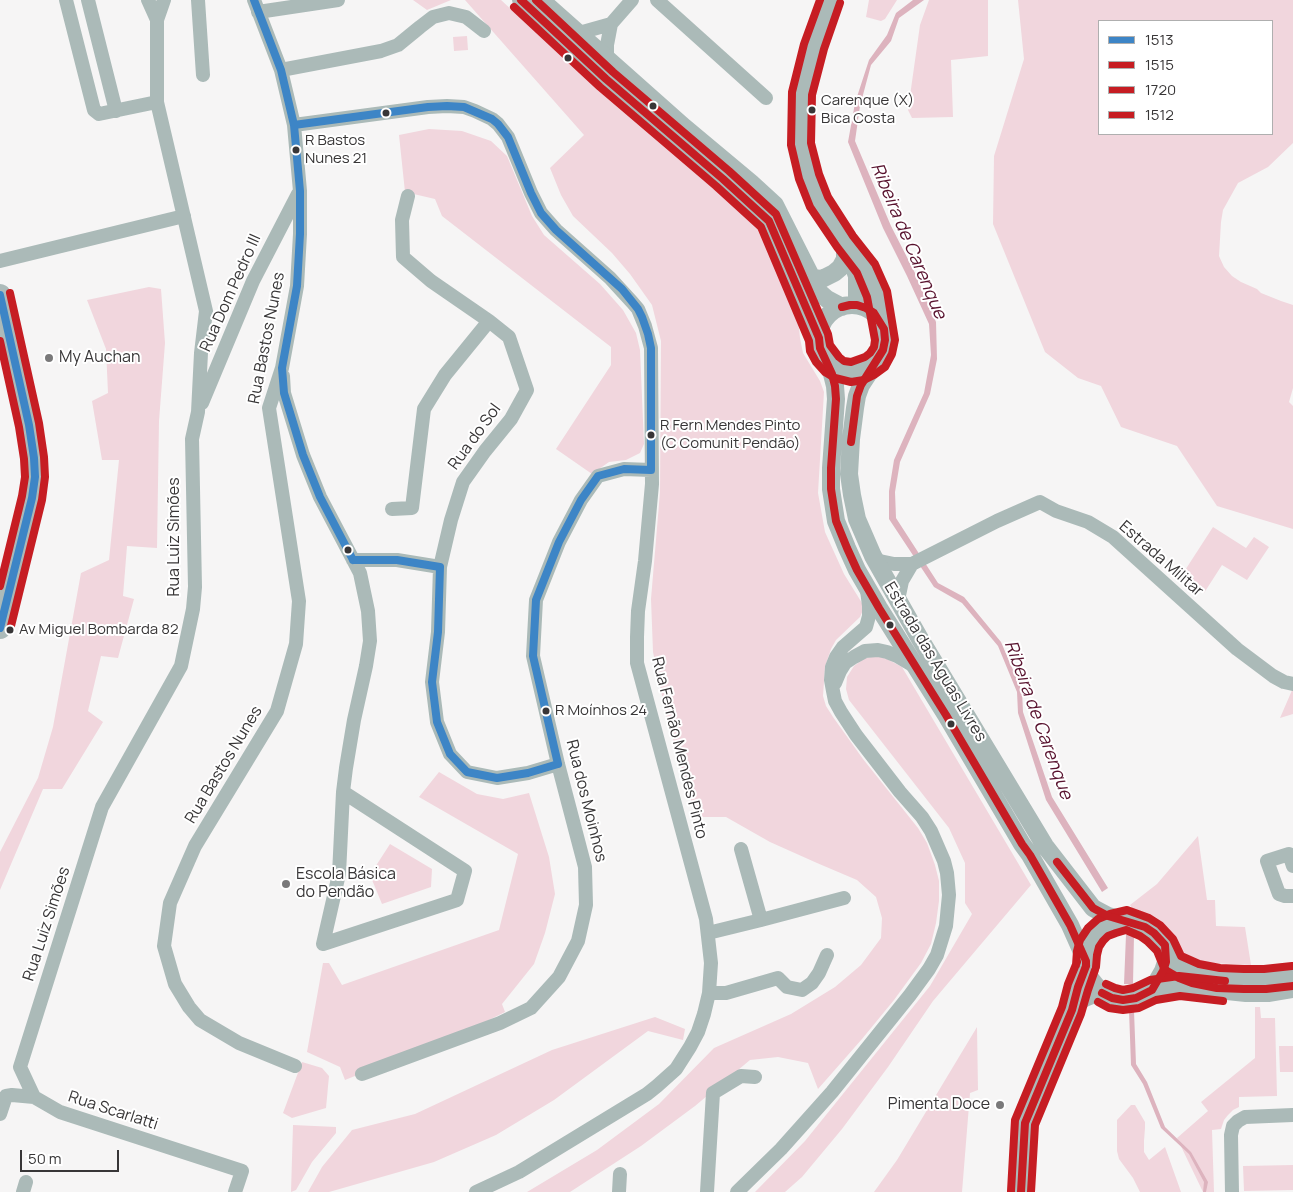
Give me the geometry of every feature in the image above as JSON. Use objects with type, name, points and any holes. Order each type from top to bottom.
[{"type":"main road","points":[[0,294],[7,360],[29,425],[35,477],[32,498],[0,628]]},
{"type":"street","points":[[66,0],[94,110],[98,114],[157,102]]},
{"type":"street","points":[[88,0],[116,111]]},
{"type":"street","name":"Rua Luiz Simões","points":[[148,0],[157,20]]},
{"type":"street","points":[[153,0],[158,2],[164,0]]},
{"type":"street","name":"Rua Luiz Simões","points":[[34,1096],[20,1067],[102,807],[181,666],[193,610],[195,587],[192,438],[198,412],[201,353],[206,311],[157,102],[157,20],[164,0]]},
{"type":"street","points":[[198,0],[203,75]]},
{"type":"street","points":[[256,6],[338,0]]},
{"type":"street","points":[[521,0],[606,79],[769,221],[818,338],[824,357],[840,370],[851,372],[870,366],[878,360],[883,350],[885,340],[878,294],[866,268],[845,242],[819,202],[809,177],[801,144],[802,94],[814,46],[831,0]]},
{"type":"street","points":[[541,0],[775,205],[819,292],[827,299],[849,306],[866,308],[874,314],[884,329]]},
{"type":"street","points":[[579,33],[610,24],[632,0]]},
{"type":"street","points":[[657,0],[766,98]]},
{"type":"street","name":"Rua Bastos Nunes","points":[[256,6],[281,70],[294,125],[300,191],[297,286],[282,368],[269,408],[299,601],[296,644],[277,712],[195,846],[170,903],[164,946],[176,984],[189,1007],[200,1020],[239,1043],[295,1066]]},
{"type":"street","points":[[281,70],[381,51],[398,45],[433,17],[449,13],[466,17],[484,30]]},
{"type":"street","points":[[608,59],[607,45],[610,24]]},
{"type":"street","name":"Rua Fernão Mendes Pinto","points":[[294,125],[428,107],[464,107],[475,110],[498,124],[508,137],[541,213],[548,222],[616,284],[632,302],[642,317],[648,334],[651,356],[652,484],[636,637],[637,663],[706,919],[711,964],[709,993],[698,1032],[683,1059],[667,1078],[647,1094],[550,1154],[519,1172],[476,1192]]},
{"type":"street","name":"Rua Dom Pedro III","points":[[198,412],[253,281],[300,191]]},
{"type":"street","name":"Rua do Sol","points":[[408,196],[402,220],[403,257],[430,281],[509,337],[527,390],[511,419],[463,482],[450,520],[440,567],[438,632],[432,682],[437,722],[450,754],[466,772],[497,778],[528,773],[558,764]]},
{"type":"street","points":[[0,261],[184,216]]},
{"type":"street","points":[[845,242],[857,276],[849,306]]},
{"type":"street","points":[[812,278],[822,279],[840,268],[844,259],[845,242]]},
{"type":"street","points":[[818,338],[820,328],[832,311],[849,306]]},
{"type":"street","points":[[392,509],[412,508],[424,409],[445,375],[489,322]]},
{"type":"street","name":"Estrada das Águas Livres","points":[[824,357],[832,374],[836,399],[831,468],[833,506],[836,521],[847,548],[857,570],[1035,863],[1070,925],[1086,964]]},
{"type":"street","name":"Estrada das Águas Livres","points":[[878,360],[861,386],[857,396],[850,459],[851,488],[857,518],[875,560],[920,639],[1045,846],[1093,908],[1108,916],[1127,920]]},
{"type":"street","points":[[282,368],[284,393],[303,456],[320,497],[360,573],[368,611],[370,640],[354,720],[343,792],[339,874],[323,944],[457,900],[465,871],[343,792]]},
{"type":"street","name":"Rua dos Moinhos","points":[[362,1074],[500,1023],[531,1008],[559,977],[578,941],[586,905],[585,867],[558,764],[533,656],[536,600],[559,542],[581,500],[598,476],[624,469],[651,470]]},
{"type":"street","name":"Estrada Militar","points":[[875,560],[894,564],[912,564],[997,520],[1040,502],[1056,511],[1088,522],[1113,537],[1237,649],[1273,676],[1293,684]]},
{"type":"street","points":[[353,560],[397,560],[440,567]]},
{"type":"street","points":[[898,600],[902,581],[912,564]]},
{"type":"street","points":[[738,1192],[781,1149],[832,1092],[910,995],[937,955],[946,926],[949,895],[947,873],[931,831],[922,817],[856,735],[835,701],[832,690],[832,667],[836,657],[843,647],[866,627],[869,606],[866,585]]},
{"type":"street","points":[[832,690],[836,677],[845,663],[865,651],[878,650],[887,652],[898,656],[916,668]]},
{"type":"street","points":[[741,849],[761,920]]},
{"type":"street","points":[[1293,866],[1289,854],[1267,861],[1280,894],[1293,896]]},
{"type":"street","points":[[708,932],[844,898]]},
{"type":"street","points":[[1020,1192],[1025,1123],[1072,1010],[1086,964],[1090,943],[1102,928],[1112,923],[1127,920],[1145,927],[1154,933],[1173,963],[1196,974],[1244,979],[1293,976]]},
{"type":"street","points":[[1152,990],[1166,962],[1164,946]]},
{"type":"street","points":[[709,993],[726,992],[778,978],[787,988],[802,990],[812,983],[827,956]]},
{"type":"street","points":[[1086,964],[1090,978],[1102,993],[1112,998],[1123,1000],[1136,998],[1152,990],[1180,986],[1246,993],[1268,993],[1293,989]]},
{"type":"street","points":[[1072,1010],[1085,1000],[1102,993]]},
{"type":"street","points":[[707,1192],[713,1093],[741,1076],[755,1076]]},
{"type":"street","points":[[0,1114],[6,1096],[34,1096]]},
{"type":"street","name":"Rua Scarlatti","points":[[34,1096],[60,1112],[242,1171],[235,1192]]},
{"type":"street","points":[[1232,1192],[1231,1135],[1233,1126],[1245,1117],[1293,1115]]},
{"type":"street","points":[[619,1192],[620,1174]]},
{"type":"shaded area","points":[[413,0],[451,0],[427,10]]},
{"type":"shaded area","points":[[465,0],[501,0],[609,100],[704,181],[750,216],[763,235],[787,286],[798,318],[803,353],[820,381],[824,392],[818,493],[825,532],[844,574],[862,603],[863,610],[860,617],[836,640],[831,649],[825,667],[823,696],[826,706],[863,759],[918,828],[927,843],[939,881],[936,923],[931,944],[921,963],[894,1000],[818,1089],[808,1063],[778,1057],[750,1060],[695,1106],[641,1146],[570,1192],[527,1192],[597,1150],[659,1104],[714,1048],[791,1014],[835,987],[861,965],[881,938],[882,918],[876,897],[857,880],[770,842],[726,817],[696,817],[666,715],[653,652],[651,599],[660,492],[661,341],[652,305],[612,253],[573,216],[561,195],[550,168],[584,135]]},
{"type":"shaded area","points":[[869,0],[897,0],[885,19],[881,21],[866,17]]},
{"type":"shaded area","points":[[913,0],[924,0],[899,18],[891,41],[871,65],[860,106],[855,141],[891,226],[915,273],[936,322],[937,359],[930,394],[900,462],[895,492],[896,518],[938,583],[964,597],[1001,642],[1022,691],[1023,712],[1052,797],[1108,888],[1102,892],[1046,800],[1018,713],[1017,692],[998,646],[962,603],[934,587],[889,519],[889,491],[894,460],[924,393],[931,355],[929,324],[883,228],[848,142],[855,103],[869,60],[887,35],[896,13]]},
{"type":"shaded area","points":[[929,0],[988,0],[988,56],[951,60],[953,117],[912,118],[908,110],[920,25]]},
{"type":"shaded area","points":[[1018,0],[1293,0],[1293,143],[1268,167],[1238,183],[1223,210],[1219,256],[1224,267],[1241,282],[1257,289],[1261,293],[1293,305],[1293,388],[1289,402],[1293,406],[1293,529],[1217,506],[1177,446],[1121,427],[1101,386],[1078,378],[1045,352],[993,224],[994,156],[1024,59]]},
{"type":"shaded area","points":[[467,36],[468,50],[454,51],[453,37]]},
{"type":"shaded area","points":[[429,129],[462,131],[491,141],[507,156],[532,216],[544,235],[600,284],[623,310],[636,333],[640,350],[644,444],[640,453],[626,460],[609,462],[592,474],[556,449],[611,365],[611,347],[442,216],[435,199],[405,192],[399,135]]},
{"type":"shaded area","points":[[149,287],[161,289],[165,343],[159,421],[157,548],[127,546],[123,596],[134,599],[118,658],[101,656],[88,711],[103,722],[62,789],[43,789],[0,890],[0,852],[38,778],[53,727],[81,573],[109,560],[119,460],[102,460],[92,401],[108,393],[106,349],[87,300]]},
{"type":"shaded area","points":[[1213,527],[1246,548],[1254,537],[1269,547],[1247,580],[1222,565],[1204,593],[1180,578]]},
{"type":"shaded area","points":[[877,656],[902,667],[1031,885],[933,1001],[888,1067],[842,1129],[802,1177],[785,1192],[755,1192],[805,1141],[930,986],[972,914],[965,903],[965,863],[949,828],[849,700],[846,689],[847,677],[854,666],[865,658]]},
{"type":"shaded area","points":[[1293,688],[1293,714],[1280,718]]},
{"type":"shaded area","points":[[439,772],[477,794],[503,799],[529,793],[549,857],[555,894],[545,933],[534,964],[502,1004],[505,1012],[473,1028],[345,1080],[340,1067],[307,1052],[323,963],[329,963],[342,985],[499,930],[518,854],[419,797]]},
{"type":"shaded area","points":[[1198,836],[1207,900],[1215,900],[1216,926],[1245,927],[1251,965],[1212,963],[1187,958],[1179,952],[1158,925],[1145,916],[1136,914],[1130,905],[1157,884]]},
{"type":"shaded area","points":[[390,844],[432,869],[431,887],[382,904],[370,875]]},
{"type":"shaded area","points":[[1126,935],[1134,935],[1133,984],[1124,984]]},
{"type":"shaded area","points":[[1255,1007],[1260,1007],[1261,1018],[1275,1018],[1277,1096],[1239,1097],[1239,1107],[1228,1115],[1221,1129],[1212,1130],[1214,1192],[1203,1192],[1177,1138],[1208,1111],[1201,1102],[1255,1058]]},
{"type":"shaded area","points":[[1129,1010],[1134,1011],[1136,1064],[1147,1082],[1165,1127],[1191,1152],[1208,1182],[1206,1192],[1203,1192],[1204,1182],[1189,1154],[1161,1128],[1143,1084],[1131,1065]]},
{"type":"shaded area","points":[[655,1017],[685,1029],[683,1040],[648,1031],[554,1100],[496,1135],[434,1162],[329,1192],[308,1192],[322,1167],[352,1130],[415,1114],[552,1050]]},
{"type":"shaded area","points":[[977,1027],[978,1090],[970,1093],[962,1192],[874,1192],[897,1160]]},
{"type":"shaded area","points":[[1279,1046],[1293,1046],[1293,1072],[1280,1072]]},
{"type":"shaded area","points":[[302,1062],[322,1068],[329,1076],[326,1108],[292,1118],[283,1113]]},
{"type":"shaded area","points":[[1131,1105],[1135,1105],[1145,1122],[1144,1152],[1149,1160],[1165,1147],[1181,1192],[1140,1192],[1133,1178],[1119,1159],[1117,1151],[1117,1120]]},
{"type":"shaded area","points":[[293,1125],[336,1127],[336,1133],[312,1162],[296,1190],[291,1192]]},
{"type":"shaded area","points":[[1293,1165],[1293,1190],[1244,1191],[1243,1166]]},
{"type":"transit line","name":"1513","points":[[254,0],[281,70],[294,125],[300,191],[297,286],[282,368],[284,393],[303,455],[320,497],[353,560]]},
{"type":"transit line","name":"1512","points":[[521,0],[606,79],[769,221],[819,338],[820,348],[832,374],[835,386],[836,399],[831,489],[836,521],[847,548],[857,570],[879,608],[1030,855],[1070,925],[1086,961],[1086,966]]},
{"type":"transit line","name":"1720","points":[[536,0],[613,72],[729,171],[776,214],[828,334],[830,345],[839,357],[844,361],[851,362],[865,357],[874,347],[875,340],[867,297],[857,273],[810,207],[799,179],[791,145],[792,92],[804,44],[820,0]]},
{"type":"transit line","name":"1515","points":[[514,7],[600,87],[761,227],[816,362],[825,372],[835,378],[851,382],[864,380],[885,367],[892,354],[895,340],[887,291],[875,264],[853,236],[828,197],[819,174],[811,143],[812,95],[824,49],[840,3]]},
{"type":"transit line","name":"1513","points":[[294,125],[447,106],[464,107],[492,119],[498,124],[508,137],[541,213],[556,230],[622,289],[642,317],[651,348],[651,470]]},
{"type":"transit line","name":"1720","points":[[10,293],[39,423],[45,477],[42,500],[10,630]]},
{"type":"transit line","name":"1513","points":[[0,295],[29,425],[35,477],[32,498],[0,628]]},
{"type":"transit line","name":"1512","points":[[842,307],[857,305],[874,313],[884,329],[885,340],[883,350],[861,385],[857,396],[851,442]]},
{"type":"transit line","name":"1515","points":[[0,341],[19,427],[25,477],[0,586]]},
{"type":"transit line","name":"1513","points":[[558,764],[533,656],[536,600],[559,542],[581,500],[598,476],[624,469],[651,470]]},
{"type":"transit line","name":"1513","points":[[353,560],[397,560],[440,567]]},
{"type":"transit line","name":"1513","points":[[440,567],[438,632],[432,682],[437,722],[450,754],[467,772],[497,778],[528,773],[558,764]]},
{"type":"transit line","name":"1512","points":[[1057,862],[1093,908],[1108,916],[1145,927],[1154,933],[1165,945],[1166,962],[1152,990],[1136,998],[1123,1000],[1112,998],[1102,993]]},
{"type":"transit line","name":"1720","points":[[1076,965],[1080,940],[1088,928],[1098,919],[1127,910],[1149,918],[1160,925],[1173,939],[1181,956],[1199,964],[1220,968],[1244,969],[1292,966]]},
{"type":"transit line","name":"1515","points":[[1096,967],[1099,947],[1103,941],[1108,936],[1126,930],[1147,941],[1157,951],[1167,971],[1192,983],[1217,988],[1244,989],[1293,986]]},
{"type":"transit line","name":"1720","points":[[1011,1191],[1015,1120],[1062,1007],[1068,984],[1077,962]]},
{"type":"transit line","name":"1512","points":[[1021,1192],[1025,1123],[1072,1010],[1086,966]]},
{"type":"transit line","name":"1515","points":[[1031,1192],[1035,1125],[1081,1014],[1095,970]]},
{"type":"transit line","name":"1720","points":[[1106,984],[1123,990],[1133,988],[1150,980],[1179,976],[1225,981]]},
{"type":"transit line","name":"1515","points":[[1098,1002],[1109,1008],[1123,1010],[1139,1008],[1156,1000],[1180,996],[1223,1001]]},
{"type":"place","name":"Carenque (X) Bica Costa","points":[[812,110]]},
{"type":"place","name":"R Bastos Nunes 21","points":[[296,150]]},
{"type":"place","name":"My Auchan","points":[[49,358]]},
{"type":"place","name":"R Fern Mendes Pinto (C Comunit Pendão)","points":[[651,435]]},
{"type":"place","name":"Av Miguel Bombarda 82","points":[[10,630]]},
{"type":"place","name":"R Moínhos 24","points":[[546,711]]},
{"type":"place","name":"Escola Básica do Pendão","points":[[286,884]]},
{"type":"place","name":"Pimenta Doce","points":[[1000,1105]]},
{"type":"water label","name":"Ribeira de Carenque","points":[[908,241]]},
{"type":"water label","name":"Ribeira de Carenque","points":[[1038,720]]}]
